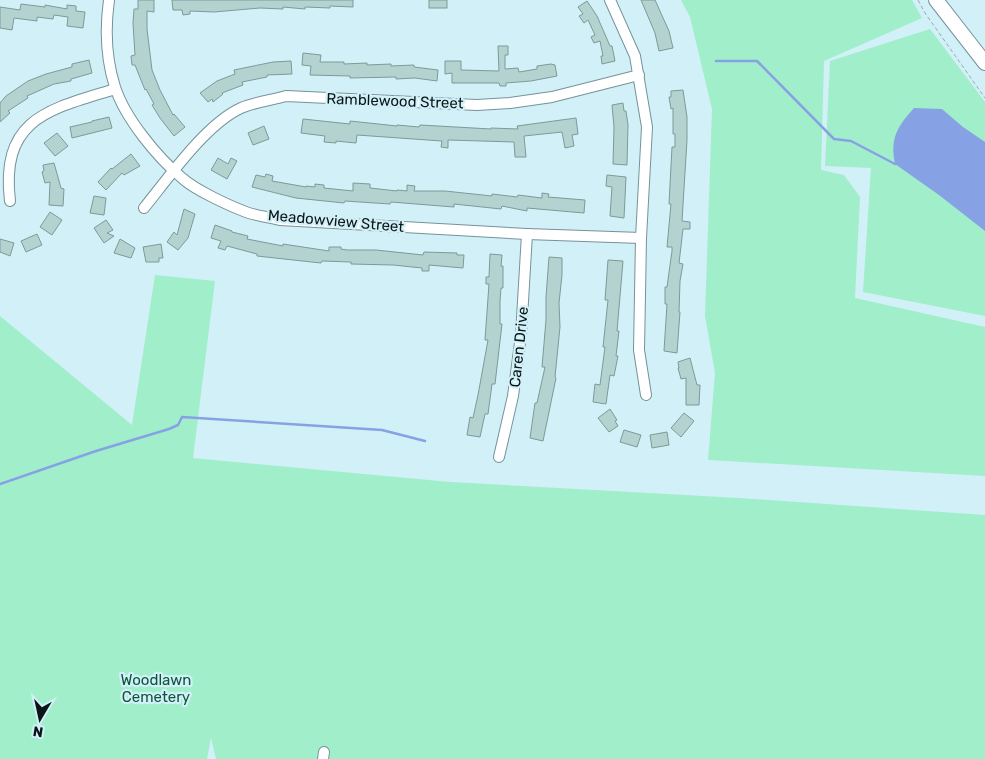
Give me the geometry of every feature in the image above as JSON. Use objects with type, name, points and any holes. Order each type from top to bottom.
[{"type":"main road","points":[[936,0],[985,63]]},
{"type":"street","name":"Meadowview Street","points":[[109,0],[107,52],[115,89],[145,141],[183,179],[246,212],[280,220],[527,234],[641,238]]},
{"type":"street","points":[[610,0],[635,56],[647,127],[641,238],[639,350],[646,395]]},
{"type":"street","name":"Ramblewood Street","points":[[144,208],[222,119],[242,108],[286,96],[477,104],[510,103],[552,97],[639,75]]},
{"type":"street","points":[[10,201],[6,172],[10,149],[21,131],[31,121],[63,104],[115,89]]},
{"type":"street","name":"Caren Drive","points":[[499,458],[513,396],[522,335],[527,234]]},
{"type":"path","points":[[918,0],[925,13],[985,98]]},
{"type":"green space","points":[[681,0],[912,0],[922,18],[824,61],[821,170],[844,175],[860,197],[855,298],[985,327],[985,476],[708,460],[715,373],[705,316],[712,109],[690,17]]},
{"type":"green space","points":[[930,29],[985,102],[985,316],[863,292],[871,168],[825,166],[830,61]]},
{"type":"green space","name":"Woodlawn Cemetery","points":[[155,275],[215,281],[193,458],[450,482],[739,498],[985,515],[985,759],[216,759],[211,738],[207,759],[0,759],[0,316],[132,425]]},
{"type":"water","points":[[914,108],[942,109],[985,142],[985,231],[895,164],[893,147],[896,133]]},
{"type":"building","points":[[138,0],[154,0],[154,12],[147,11],[147,29],[152,70],[173,115],[185,127],[174,136],[152,105],[154,104],[145,90],[135,65],[132,65],[131,56],[135,55],[134,9],[138,9]]},
{"type":"building","points":[[172,0],[353,0],[353,7],[305,7],[305,9],[283,7],[283,9],[260,8],[214,12],[190,11],[190,14],[183,15],[182,10],[173,10]]},
{"type":"building","points":[[429,0],[447,0],[447,8],[429,8]]},
{"type":"building","points":[[641,0],[655,0],[669,31],[673,48],[659,51],[655,33]]},
{"type":"building","points":[[587,1],[597,16],[610,46],[612,46],[615,61],[602,64],[601,56],[603,56],[600,41],[594,43],[591,37],[595,35],[588,20],[584,23],[579,16],[583,14],[578,7]]},
{"type":"building","points":[[21,4],[45,7],[45,5],[67,9],[67,5],[76,6],[76,11],[85,12],[83,28],[67,26],[68,17],[54,15],[53,19],[37,17],[37,21],[14,18],[12,30],[0,28],[0,7],[20,10]]},
{"type":"building","points":[[498,46],[508,46],[508,55],[505,55],[505,69],[518,68],[519,72],[551,64],[555,65],[557,76],[506,83],[506,86],[500,86],[499,83],[452,83],[452,73],[445,74],[445,61],[461,61],[461,70],[499,71]]},
{"type":"building","points":[[303,53],[321,55],[320,62],[367,63],[367,65],[391,64],[391,66],[414,65],[414,67],[438,70],[437,81],[415,78],[396,79],[396,77],[350,78],[350,76],[310,75],[311,66],[302,65]]},
{"type":"building","points":[[89,60],[92,73],[71,79],[71,81],[54,84],[27,96],[28,98],[8,111],[10,113],[0,122],[0,103],[6,96],[28,81],[72,67],[72,64]]},
{"type":"building","points":[[291,61],[292,74],[267,75],[267,77],[242,82],[243,85],[222,93],[213,102],[212,99],[208,102],[200,93],[217,81],[235,74],[234,70],[273,62]]},
{"type":"building","points":[[683,90],[687,117],[687,140],[682,221],[690,222],[690,229],[683,229],[679,263],[683,264],[680,281],[677,353],[664,351],[667,304],[665,304],[665,287],[667,287],[672,251],[672,247],[667,247],[671,204],[669,204],[672,147],[675,147],[673,108],[671,109],[669,97],[671,97],[671,91]]},
{"type":"building","points":[[623,103],[628,125],[627,165],[613,164],[614,127],[612,105]]},
{"type":"building","points":[[109,117],[112,128],[72,138],[70,127]]},
{"type":"building","points":[[576,118],[578,134],[572,135],[574,146],[565,148],[562,132],[524,136],[526,157],[515,157],[514,142],[448,140],[448,148],[441,147],[442,141],[357,135],[356,143],[324,142],[325,136],[301,133],[303,119],[350,124],[350,121],[397,126],[419,127],[420,125],[518,129],[517,126]]},
{"type":"building","points":[[264,126],[269,139],[253,145],[248,133]]},
{"type":"building","points":[[57,133],[68,146],[55,156],[44,143]]},
{"type":"building","points":[[131,154],[140,166],[124,175],[122,173],[106,190],[98,182],[111,168]]},
{"type":"building","points":[[218,158],[228,164],[231,158],[237,161],[227,179],[211,170]]},
{"type":"building","points":[[54,163],[61,188],[64,189],[63,206],[49,205],[50,182],[45,183],[42,172],[44,171],[43,165]]},
{"type":"building","points":[[266,174],[273,176],[272,181],[306,187],[315,187],[315,184],[324,185],[324,188],[353,191],[353,183],[370,184],[370,188],[397,191],[407,191],[407,185],[415,186],[414,191],[445,191],[492,196],[492,194],[517,197],[518,195],[542,198],[542,193],[549,194],[548,197],[585,200],[584,213],[527,208],[527,211],[502,206],[501,209],[454,204],[454,207],[391,202],[390,204],[345,201],[344,203],[296,198],[252,187],[256,175],[265,177]]},
{"type":"building","points":[[607,175],[626,177],[624,218],[610,216],[612,187],[606,186]]},
{"type":"building","points":[[94,196],[106,198],[104,215],[90,213]]},
{"type":"building","points":[[184,209],[195,214],[188,238],[178,250],[167,242],[174,232],[177,235]]},
{"type":"building","points":[[50,212],[62,220],[52,235],[40,227]]},
{"type":"building","points":[[106,220],[113,230],[107,233],[114,236],[104,243],[94,228]]},
{"type":"building","points":[[215,225],[248,236],[247,239],[283,246],[283,244],[329,251],[329,247],[341,247],[341,249],[347,250],[376,250],[423,255],[424,252],[457,253],[457,255],[464,255],[463,268],[429,265],[429,271],[422,271],[422,268],[393,265],[322,261],[321,263],[257,256],[257,254],[227,246],[225,250],[218,248],[221,241],[211,238]]},
{"type":"building","points":[[37,234],[42,245],[26,252],[21,241]]},
{"type":"building","points":[[0,239],[14,243],[10,256],[0,252]]},
{"type":"building","points":[[120,239],[135,248],[131,258],[114,253]]},
{"type":"building","points":[[161,244],[163,258],[159,258],[159,262],[146,262],[143,247]]},
{"type":"building","points":[[490,254],[502,255],[503,288],[501,288],[500,324],[502,324],[495,384],[492,384],[488,414],[485,414],[480,437],[467,435],[470,417],[473,418],[488,340],[485,340],[489,284],[486,284],[486,277],[489,277]]},
{"type":"building","points":[[549,257],[562,258],[562,275],[556,378],[543,441],[530,438],[535,403],[537,403],[545,367],[542,367]]},
{"type":"building","points":[[608,260],[623,261],[617,331],[619,331],[616,356],[618,356],[614,376],[610,375],[606,404],[593,402],[595,384],[600,385],[605,347],[603,347],[608,300],[605,300]]},
{"type":"building","points":[[690,358],[697,385],[700,385],[699,405],[686,405],[686,378],[681,379],[678,368],[678,362]]},
{"type":"building","points":[[610,409],[617,420],[615,421],[618,426],[609,432],[598,418]]},
{"type":"building","points":[[684,413],[694,421],[681,437],[671,428]]},
{"type":"building","points":[[624,430],[641,435],[637,447],[620,442]]},
{"type":"building","points":[[667,432],[669,445],[652,448],[650,435]]},
{"type":"waterway","points":[[716,61],[757,61],[834,139],[851,141],[895,164]]},
{"type":"waterway","points":[[0,484],[96,451],[169,429],[178,425],[182,417],[382,430],[425,441]]}]
